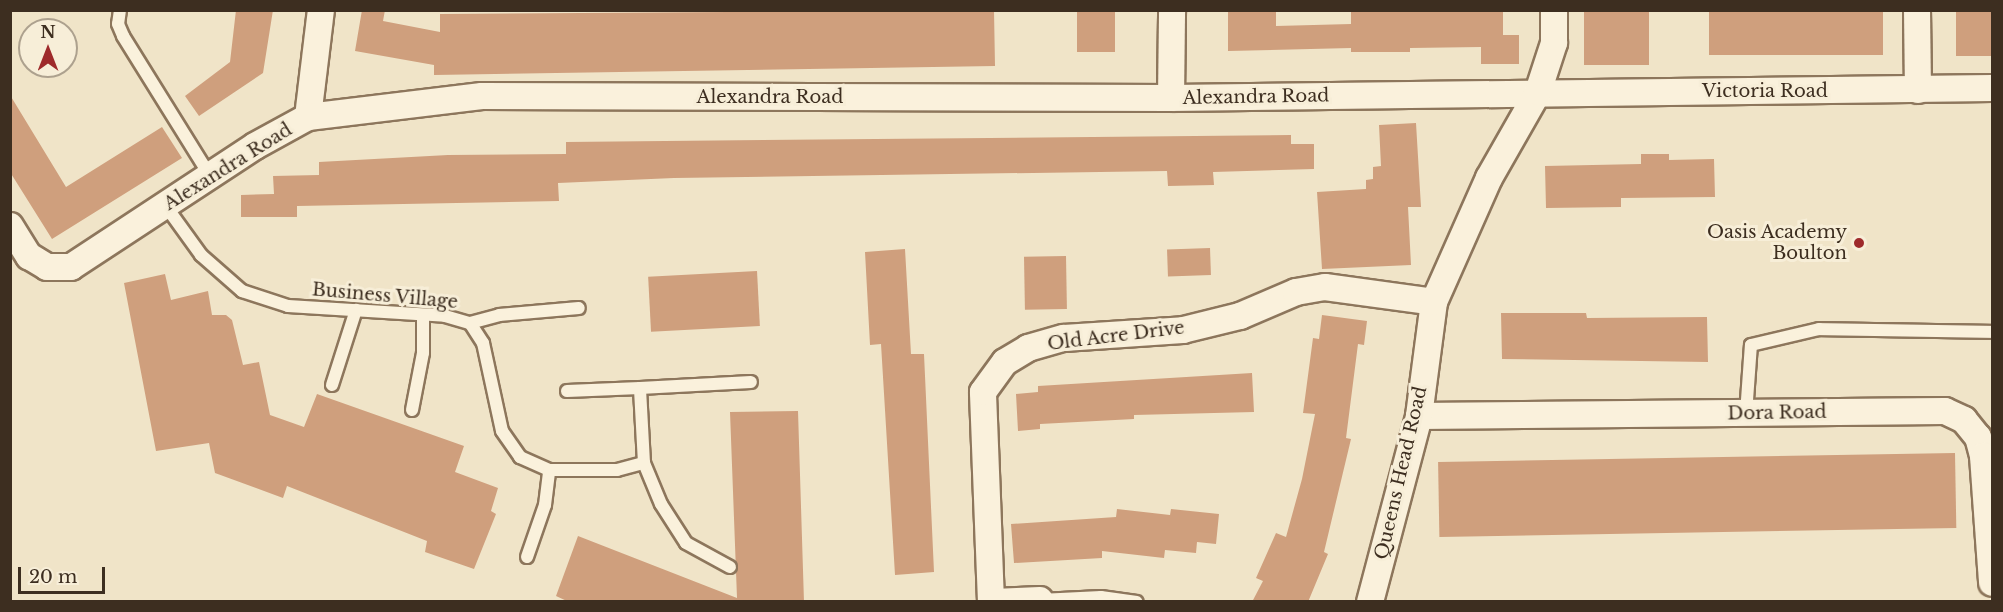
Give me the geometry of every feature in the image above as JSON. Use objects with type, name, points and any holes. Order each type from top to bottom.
[{"type":"street","points":[[308,117],[321,10]]},
{"type":"street","points":[[1171,98],[1172,10]]},
{"type":"street","name":"Queens Head Road","points":[[1370,602],[1419,416],[1434,302],[1489,178],[1538,92],[1554,43],[1554,10]]},
{"type":"street","points":[[1917,10],[1918,90]]},
{"type":"street","name":"Victoria Road","points":[[1538,92],[1992,88]]},
{"type":"street","name":"Alexandra Road","points":[[10,226],[29,256],[47,267],[71,267],[210,176],[308,117],[482,96],[1171,98],[1538,92]]},
{"type":"street","name":"Old Acre Drive","points":[[1040,600],[992,602],[983,392],[1005,362],[1028,348],[1064,338],[1183,330],[1240,316],[1296,292],[1325,287],[1434,302]]},
{"type":"street","name":"Dora Road","points":[[1419,416],[1945,411],[1964,420],[1978,437],[1983,456],[1992,583]]},
{"type":"lane","points":[[120,10],[118,24],[123,36],[210,176]]},
{"type":"lane","name":"Business Village","points":[[165,205],[201,255],[242,291],[288,306],[423,315],[470,323],[483,343],[502,431],[520,457],[549,470],[617,470],[644,463]]},
{"type":"lane","points":[[470,323],[499,315],[579,308]]},
{"type":"lane","points":[[332,385],[356,310]]},
{"type":"lane","points":[[412,410],[423,353],[423,315]]},
{"type":"lane","points":[[1746,414],[1751,345],[1819,329],[1992,332]]},
{"type":"lane","points":[[567,391],[751,382]]},
{"type":"lane","points":[[640,388],[644,463],[661,504],[686,543],[730,567]]},
{"type":"lane","points":[[527,557],[545,505],[549,470]]},
{"type":"lane","points":[[1040,600],[1101,597],[1137,602]]},
{"type":"building","points":[[236,10],[273,10],[263,73],[199,116],[185,96],[230,62]]},
{"type":"building","points":[[362,10],[385,10],[383,21],[440,32],[440,14],[994,10],[995,66],[434,75],[434,65],[355,51]]},
{"type":"building","points":[[1077,10],[1115,10],[1115,52],[1077,52]]},
{"type":"building","points":[[1228,10],[1276,10],[1276,26],[1351,24],[1351,10],[1503,11],[1503,35],[1519,35],[1519,64],[1481,64],[1481,47],[1410,48],[1410,52],[1351,52],[1351,48],[1228,51]]},
{"type":"building","points":[[1584,10],[1649,10],[1649,65],[1584,65]]},
{"type":"building","points":[[1709,10],[1883,10],[1883,55],[1709,55]]},
{"type":"building","points":[[1956,10],[1992,10],[1992,56],[1956,56]]},
{"type":"building","points":[[10,95],[66,187],[162,127],[182,158],[52,239],[10,172]]},
{"type":"building","points":[[1416,123],[1421,207],[1408,207],[1411,265],[1322,269],[1317,192],[1366,189],[1366,180],[1373,179],[1373,167],[1381,166],[1379,125]]},
{"type":"building","points":[[1291,135],[1291,144],[1314,144],[1314,169],[1213,172],[1214,185],[1168,186],[1167,171],[674,178],[558,183],[559,201],[297,206],[297,217],[241,217],[241,195],[274,194],[273,176],[319,175],[319,162],[448,155],[566,154],[566,142]]},
{"type":"building","points":[[1641,154],[1669,154],[1669,160],[1714,159],[1715,197],[1621,198],[1621,207],[1546,208],[1545,166],[1641,164]]},
{"type":"building","points":[[1210,248],[1211,275],[1168,276],[1167,250]]},
{"type":"building","points":[[905,249],[911,354],[924,354],[934,572],[895,575],[881,344],[870,345],[865,252]]},
{"type":"building","points":[[1066,256],[1067,309],[1025,310],[1024,257]]},
{"type":"building","points":[[757,271],[760,326],[651,332],[648,277]]},
{"type":"building","points":[[165,274],[171,300],[208,291],[212,315],[226,315],[232,320],[243,365],[259,362],[270,415],[304,427],[317,394],[464,446],[455,472],[498,488],[491,511],[496,514],[474,569],[425,552],[427,541],[287,486],[283,498],[215,473],[209,443],[156,451],[124,283]]},
{"type":"building","points":[[1501,313],[1586,313],[1587,318],[1707,317],[1708,362],[1502,359]]},
{"type":"building","points":[[1322,315],[1367,321],[1364,345],[1358,344],[1346,438],[1351,439],[1324,552],[1328,554],[1308,602],[1252,602],[1263,581],[1256,578],[1276,533],[1286,537],[1302,479],[1315,414],[1303,413],[1313,338],[1319,339]]},
{"type":"building","points":[[1252,373],[1254,412],[1134,415],[1134,419],[1040,424],[1040,429],[1018,431],[1016,394],[1038,392],[1038,386]]},
{"type":"building","points":[[798,411],[804,602],[569,602],[556,596],[578,536],[737,598],[730,412]]},
{"type":"building","points":[[1955,453],[1956,528],[1439,537],[1438,462]]},
{"type":"building","points":[[1117,509],[1170,515],[1171,509],[1219,514],[1216,544],[1197,542],[1196,553],[1165,550],[1164,558],[1102,551],[1102,558],[1014,563],[1011,524],[1116,517]]},
{"type":"place","name":"Oasis Academy Boulton","points":[[1859,243]]}]
